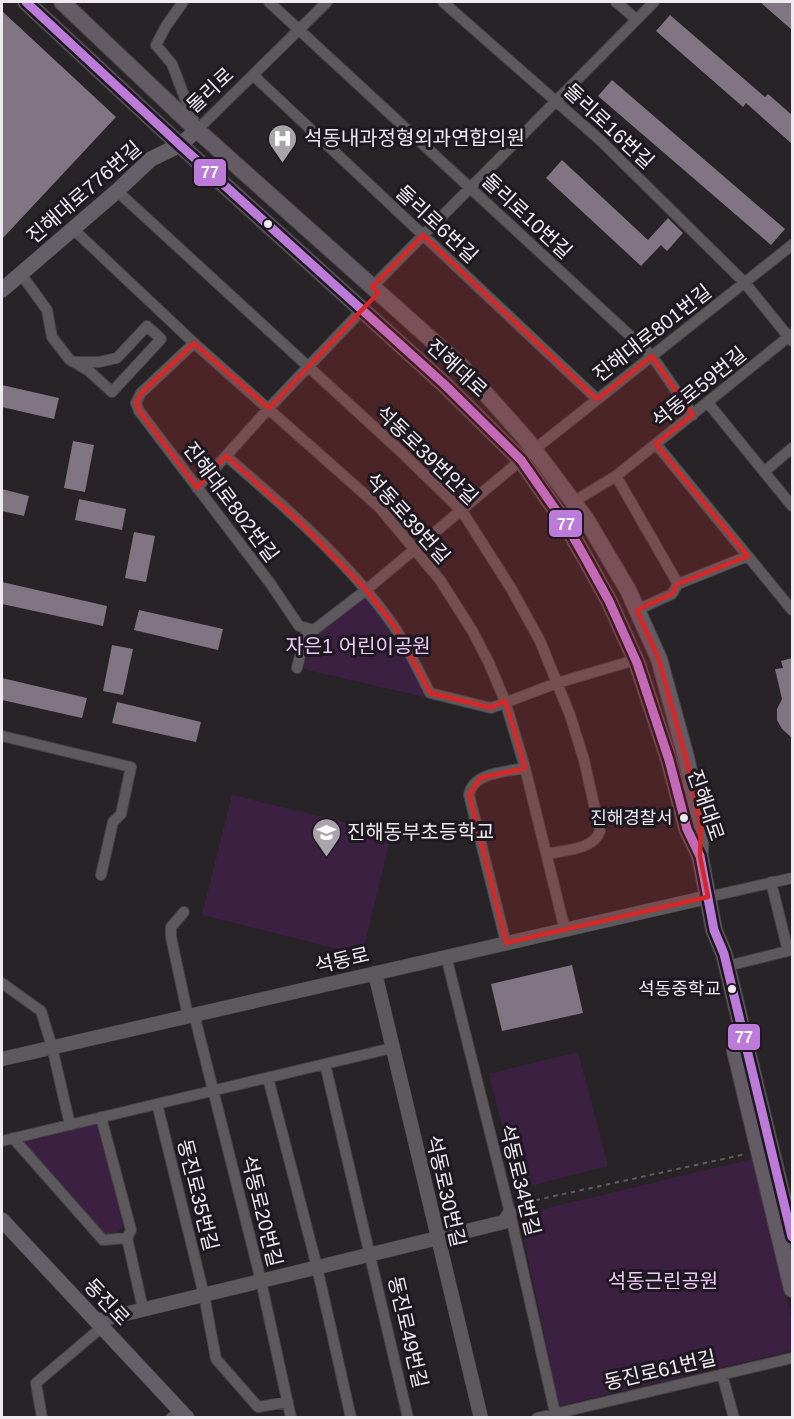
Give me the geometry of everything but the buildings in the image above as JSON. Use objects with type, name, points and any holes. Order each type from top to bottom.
[{"type":"main road","name":"진해대로","points":[[26,2],[445,385],[527,455],[573,502],[586,519],[628,590],[659,659],[686,757],[701,826],[700,856]]},
{"type":"main road","name":"진해대로","points":[[62,2],[197,130],[462,367],[527,455],[609,601],[635,660],[669,760],[687,829],[700,856]]},
{"type":"main road","name":"진해대로776번길","points":[[2,290],[151,159],[180,145],[197,130]]},
{"type":"main road","points":[[700,856],[714,930],[727,966],[792,1237]]},
{"type":"main road","points":[[714,930],[713,957],[792,1289]]},
{"type":"main road","name":"동진로","points":[[2,1220],[99,1324],[180,1416]]},
{"type":"street","name":"돌리로","points":[[183,2],[165,26],[156,45],[172,64],[197,130],[327,2]]},
{"type":"street","name":"돌리로10번길","points":[[269,2],[652,356],[693,414]]},
{"type":"street","name":"돌리로16번길","points":[[442,2],[600,140],[745,283],[791,338]]},
{"type":"street","points":[[616,2],[636,19]]},
{"type":"street","points":[[372,287],[654,2]]},
{"type":"street","name":"돌리로6번길","points":[[253,75],[597,399]]},
{"type":"street","name":"석동로39번안길","points":[[117,191],[462,511],[518,600],[540,641],[570,715],[584,760],[600,831],[598,838],[588,845],[547,854]]},
{"type":"street","name":"석동로39번길","points":[[73,229],[194,343],[379,507],[440,580],[456,603],[489,663],[506,701],[565,930]]},
{"type":"street","name":"진해대로801번길","points":[[527,455],[792,245]]},
{"type":"street","points":[[21,274],[47,310],[52,337],[69,359],[73,362],[89,371],[112,392],[161,339],[147,326],[117,358],[99,362],[73,362]]},
{"type":"street","points":[[197,488],[363,309]]},
{"type":"street","name":"석동로59번길","points":[[791,338],[656,444],[792,610]]},
{"type":"street","name":"진해대로802번길","points":[[194,343],[157,376],[135,403],[270,583],[299,626],[307,628]]},
{"type":"street","points":[[708,403],[792,506]]},
{"type":"street","points":[[573,502],[616,476],[656,444]]},
{"type":"street","points":[[764,472],[792,448]]},
{"type":"street","points":[[297,668],[307,628],[314,630],[366,590],[527,455]]},
{"type":"street","name":"진해대로802번길","points":[[226,456],[298,521],[366,590],[394,626],[430,693],[491,708],[506,701]]},
{"type":"street","points":[[616,476],[678,584]]},
{"type":"street","points":[[637,610],[672,594],[678,584],[748,556]]},
{"type":"street","points":[[506,701],[635,660]]},
{"type":"street","points":[[2,736],[130,767],[121,814],[113,822],[101,875]]},
{"type":"street","points":[[506,943],[470,795],[471,788],[480,778],[525,768]]},
{"type":"street","name":"석동로","points":[[2,1059],[792,878]]},
{"type":"street","points":[[727,966],[788,951],[771,882]]},
{"type":"street","points":[[184,912],[171,927],[171,938],[191,1015]]},
{"type":"street","name":"석동로34번길","points":[[446,956],[510,1213],[555,1413]]},
{"type":"street","name":"석동로30번길","points":[[375,973],[481,1418]]},
{"type":"street","points":[[4,988],[41,1011],[70,1125]]},
{"type":"street","name":"석동로20번길","points":[[191,1015],[213,1091],[261,1281],[291,1418]]},
{"type":"street","points":[[7,1140],[393,1048]]},
{"type":"street","points":[[325,1064],[370,1254]]},
{"type":"street","points":[[268,1078],[351,1418]]},
{"type":"street","name":"동진로35번길","points":[[157,1104],[204,1295]]},
{"type":"street","points":[[101,1117],[130,1230],[127,1238],[143,1309]]},
{"type":"street","points":[[7,1140],[103,1240],[127,1238]]},
{"type":"street","name":"동진로49번길","points":[[99,1324],[143,1309],[504,1222],[510,1213]]},
{"type":"street","name":"동진로49번길","points":[[370,1254],[408,1418]]},
{"type":"street","points":[[204,1295],[216,1359],[258,1407],[288,1402]]},
{"type":"street","points":[[42,1418],[36,1383],[99,1324]]},
{"type":"street","name":"동진로61번길","points":[[537,1418],[792,1358]]},
{"type":"street","points":[[722,1374],[734,1418]]},
{"type":"path","points":[[510,1213],[516,1204],[759,1151]]},
{"type":"highlighted area","points":[[423,235],[597,399],[652,356],[693,415],[656,444],[748,556],[678,584],[672,594],[637,610],[659,659],[686,757],[701,826],[700,856],[708,897],[506,943],[469,795],[480,778],[525,768],[505,701],[491,708],[430,693],[394,626],[366,590],[298,521],[226,456],[197,488],[139,411],[136,403],[141,393],[194,343],[269,408],[378,293],[372,287]]},
{"type":"green space","name":"자은1 어린이공원","points":[[366,596],[390,629],[426,693],[424,697],[303,669],[311,637]]},
{"type":"green space","points":[[232,795],[392,834],[362,955],[202,915]]},
{"type":"green space","points":[[578,1052],[608,1166],[518,1189],[489,1074]]},
{"type":"green space","points":[[98,1124],[125,1224],[117,1233],[107,1236],[23,1143]]},
{"type":"green space","name":"석동근린공원","points":[[756,1158],[792,1321],[792,1351],[559,1406],[519,1215]]},
{"type":"transit line","name":"77","points":[[26,2],[445,385],[521,460],[567,526],[609,601],[637,663],[669,760],[687,829],[700,856],[714,930],[724,954],[792,1237]]},
{"type":"place","name":"석동내과정형외과연합의원","points":[[283,164]]},
{"type":"place","name":"진해경찰서","points":[[684,818]]},
{"type":"place","name":"진해동부초등학교","points":[[326,858]]},
{"type":"place","name":"석동중학교","points":[[732,989]]}]
